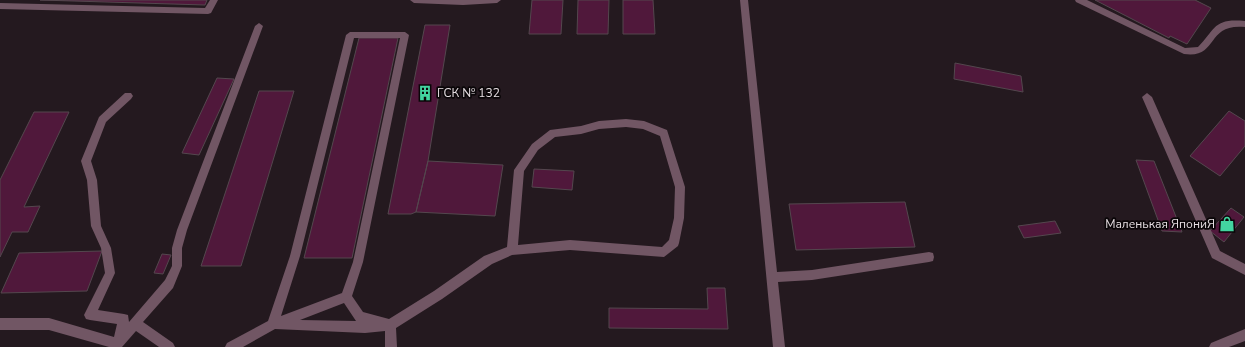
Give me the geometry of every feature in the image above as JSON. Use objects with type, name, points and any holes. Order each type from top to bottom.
[{"type":"street","points":[[0,6],[208,11],[214,0]]},
{"type":"street","points":[[414,0],[463,2],[497,0]]},
{"type":"street","points":[[744,0],[779,347]]},
{"type":"street","points":[[1079,0],[1184,51],[1192,53],[1200,51],[1217,29],[1233,24],[1245,24]]},
{"type":"street","points":[[117,345],[169,284],[177,266],[177,248],[182,230],[259,26]]},
{"type":"street","points":[[272,325],[295,256],[350,35],[405,35],[358,262],[346,297]]},
{"type":"street","points":[[117,345],[124,319],[90,314],[110,273],[106,248],[96,226],[92,180],[86,161],[102,120],[128,96]]},
{"type":"street","points":[[1147,97],[1216,254],[1245,270]]},
{"type":"street","points":[[272,325],[365,327],[390,325],[438,296],[488,260],[512,250],[570,245],[664,252],[674,243],[679,218],[680,187],[664,133],[644,125],[626,123],[553,133],[535,147],[519,170],[512,250]]},
{"type":"street","points":[[771,277],[812,274],[929,257]]},
{"type":"street","points":[[346,297],[359,317],[390,325]]},
{"type":"street","points":[[231,347],[250,335],[272,325],[346,297]]},
{"type":"street","points":[[135,323],[170,347]]},
{"type":"street","points":[[0,324],[50,324],[117,345]]},
{"type":"street","points":[[390,325],[390,347]]},
{"type":"street","points":[[1215,347],[1245,335]]},
{"type":"building","points":[[40,0],[207,0],[205,5]]},
{"type":"building","points":[[532,0],[563,0],[561,34],[529,34]]},
{"type":"building","points":[[578,0],[609,0],[608,34],[577,34]]},
{"type":"building","points":[[623,0],[653,0],[655,34],[623,34]]},
{"type":"building","points":[[1095,0],[1195,0],[1211,8],[1187,44],[1170,36],[1169,38]]},
{"type":"building","name":"ГСК № 132","points":[[425,25],[450,25],[428,161],[416,212],[411,214],[388,214]]},
{"type":"building","points":[[359,38],[398,38],[352,258],[304,258]]},
{"type":"building","points":[[955,63],[1021,76],[1023,92],[954,79]]},
{"type":"building","points":[[217,78],[234,79],[199,155],[182,153]]},
{"type":"building","points":[[259,91],[294,91],[241,266],[201,266]]},
{"type":"building","points":[[1229,111],[1245,121],[1245,146],[1220,176],[1190,156]]},
{"type":"building","points":[[34,112],[69,112],[24,207],[40,206],[28,232],[12,232],[0,257],[0,180]]},
{"type":"building","points":[[1136,160],[1154,161],[1182,232],[1162,231]]},
{"type":"building","points":[[428,161],[503,165],[495,216],[416,212]]},
{"type":"building","points":[[534,169],[574,171],[572,190],[532,187]]},
{"type":"building","points":[[905,202],[915,247],[796,250],[789,204]]},
{"type":"building","name":"Маленькая ЯпониЯ","points":[[1231,208],[1244,217],[1224,242],[1210,231]]},
{"type":"building","points":[[1055,221],[1061,233],[1024,238],[1018,226]]},
{"type":"building","points":[[102,251],[87,291],[1,293],[19,253]]},
{"type":"building","points":[[162,254],[171,255],[163,274],[154,273]]},
{"type":"building","points":[[707,288],[725,288],[728,329],[609,328],[609,308],[708,309]]},
{"type":"place","name":"ГСК № 132","points":[[425,93]]},
{"type":"place","name":"Маленькая ЯпониЯ","points":[[1227,224]]}]
